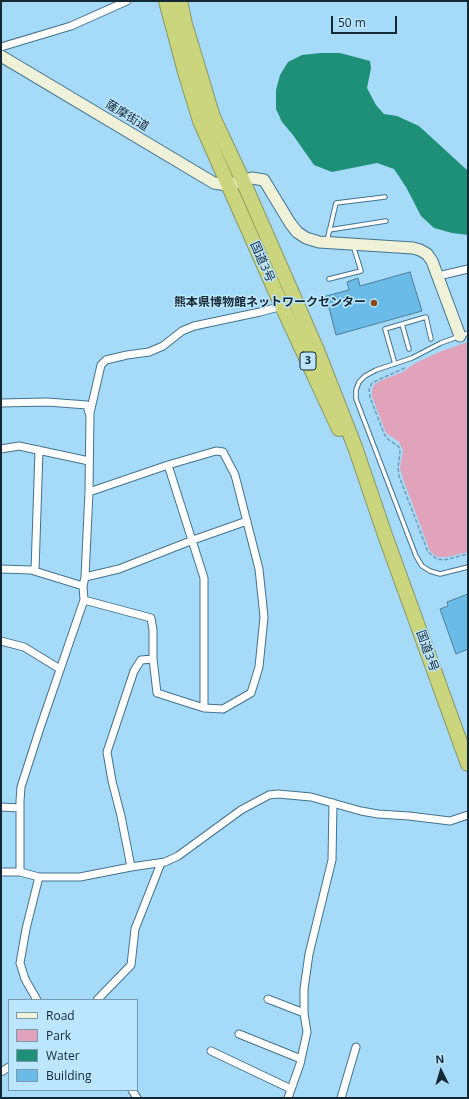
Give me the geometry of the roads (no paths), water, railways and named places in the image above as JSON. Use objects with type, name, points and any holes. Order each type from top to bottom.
[{"type":"highway","name":"国道3号","points":[[166,1],[200,121],[227,185],[342,436],[386,538]]},
{"type":"highway","name":"国道3号","points":[[180,1],[185,24],[213,116],[317,350],[355,447],[386,538],[468,764]]},
{"type":"street","points":[[1,47],[71,26],[127,1]]},
{"type":"street","name":"薩摩街道","points":[[1,56],[214,183],[227,185]]},
{"type":"street","points":[[227,185],[252,178],[264,180],[290,223],[297,232],[306,238],[319,242],[413,248],[427,254],[432,261],[464,335]]},
{"type":"street","points":[[438,276],[468,269]]},
{"type":"street","points":[[20,872],[21,788],[84,600],[83,586],[85,577],[89,492],[90,413],[95,385],[101,365],[106,360],[149,352],[163,346],[182,331],[194,326],[282,306]]},
{"type":"street","points":[[1,402],[47,402],[87,405],[90,413]]},
{"type":"street","points":[[1,449],[19,446],[89,461]]},
{"type":"street","points":[[35,571],[39,450]]},
{"type":"street","points":[[84,600],[151,618],[153,630],[153,659],[157,693],[204,708],[223,709],[251,693],[259,668],[264,617],[259,570],[235,475],[223,452],[216,451],[168,465],[89,492]]},
{"type":"street","points":[[168,465],[204,578],[204,708]]},
{"type":"street","points":[[85,577],[119,570],[193,540],[247,521]]},
{"type":"street","points":[[1,569],[31,570],[83,586]]},
{"type":"street","points":[[1,641],[24,647],[60,669]]},
{"type":"street","points":[[131,867],[107,752],[134,670],[141,660],[153,659]]},
{"type":"street","points":[[1,872],[20,872],[39,877],[80,877],[161,863],[178,856],[241,810],[269,795],[278,794],[311,797],[361,811],[378,814],[450,821],[468,815]]},
{"type":"street","points":[[288,1098],[301,1059],[307,1032],[304,1013],[304,988],[309,954],[332,860],[333,802]]},
{"type":"street","points":[[1,807],[20,808]]},
{"type":"street","points":[[98,999],[131,965],[135,929],[161,863]]},
{"type":"street","points":[[36,999],[25,979],[20,964],[26,929],[39,877]]},
{"type":"street","points":[[268,999],[304,1013]]},
{"type":"street","points":[[239,1034],[301,1059]]},
{"type":"street","points":[[341,1098],[356,1047]]},
{"type":"street","points":[[211,1051],[291,1090]]},
{"type":"lane","points":[[326,242],[336,203],[385,197]]},
{"type":"lane","points":[[330,230],[386,221]]},
{"type":"lane","points":[[329,278],[361,271],[353,244]]},
{"type":"lane","points":[[395,364],[385,329],[426,317],[432,339]]},
{"type":"lane","points":[[402,324],[409,349]]},
{"type":"lane","points":[[464,335],[441,343],[412,358],[376,370],[365,376],[359,382],[356,390],[356,399],[416,556],[422,566],[430,571],[440,574],[468,567]]},
{"type":"water","points":[[340,53],[370,61],[371,68],[367,88],[376,105],[384,114],[397,116],[419,126],[467,170],[468,235],[452,233],[434,228],[421,216],[406,187],[394,169],[377,163],[332,172],[314,165],[282,122],[276,109],[276,90],[280,75],[288,62],[302,55]]},
{"type":"place","name":"熊本県博物館ネットワークセンター","points":[[374,303]]}]
